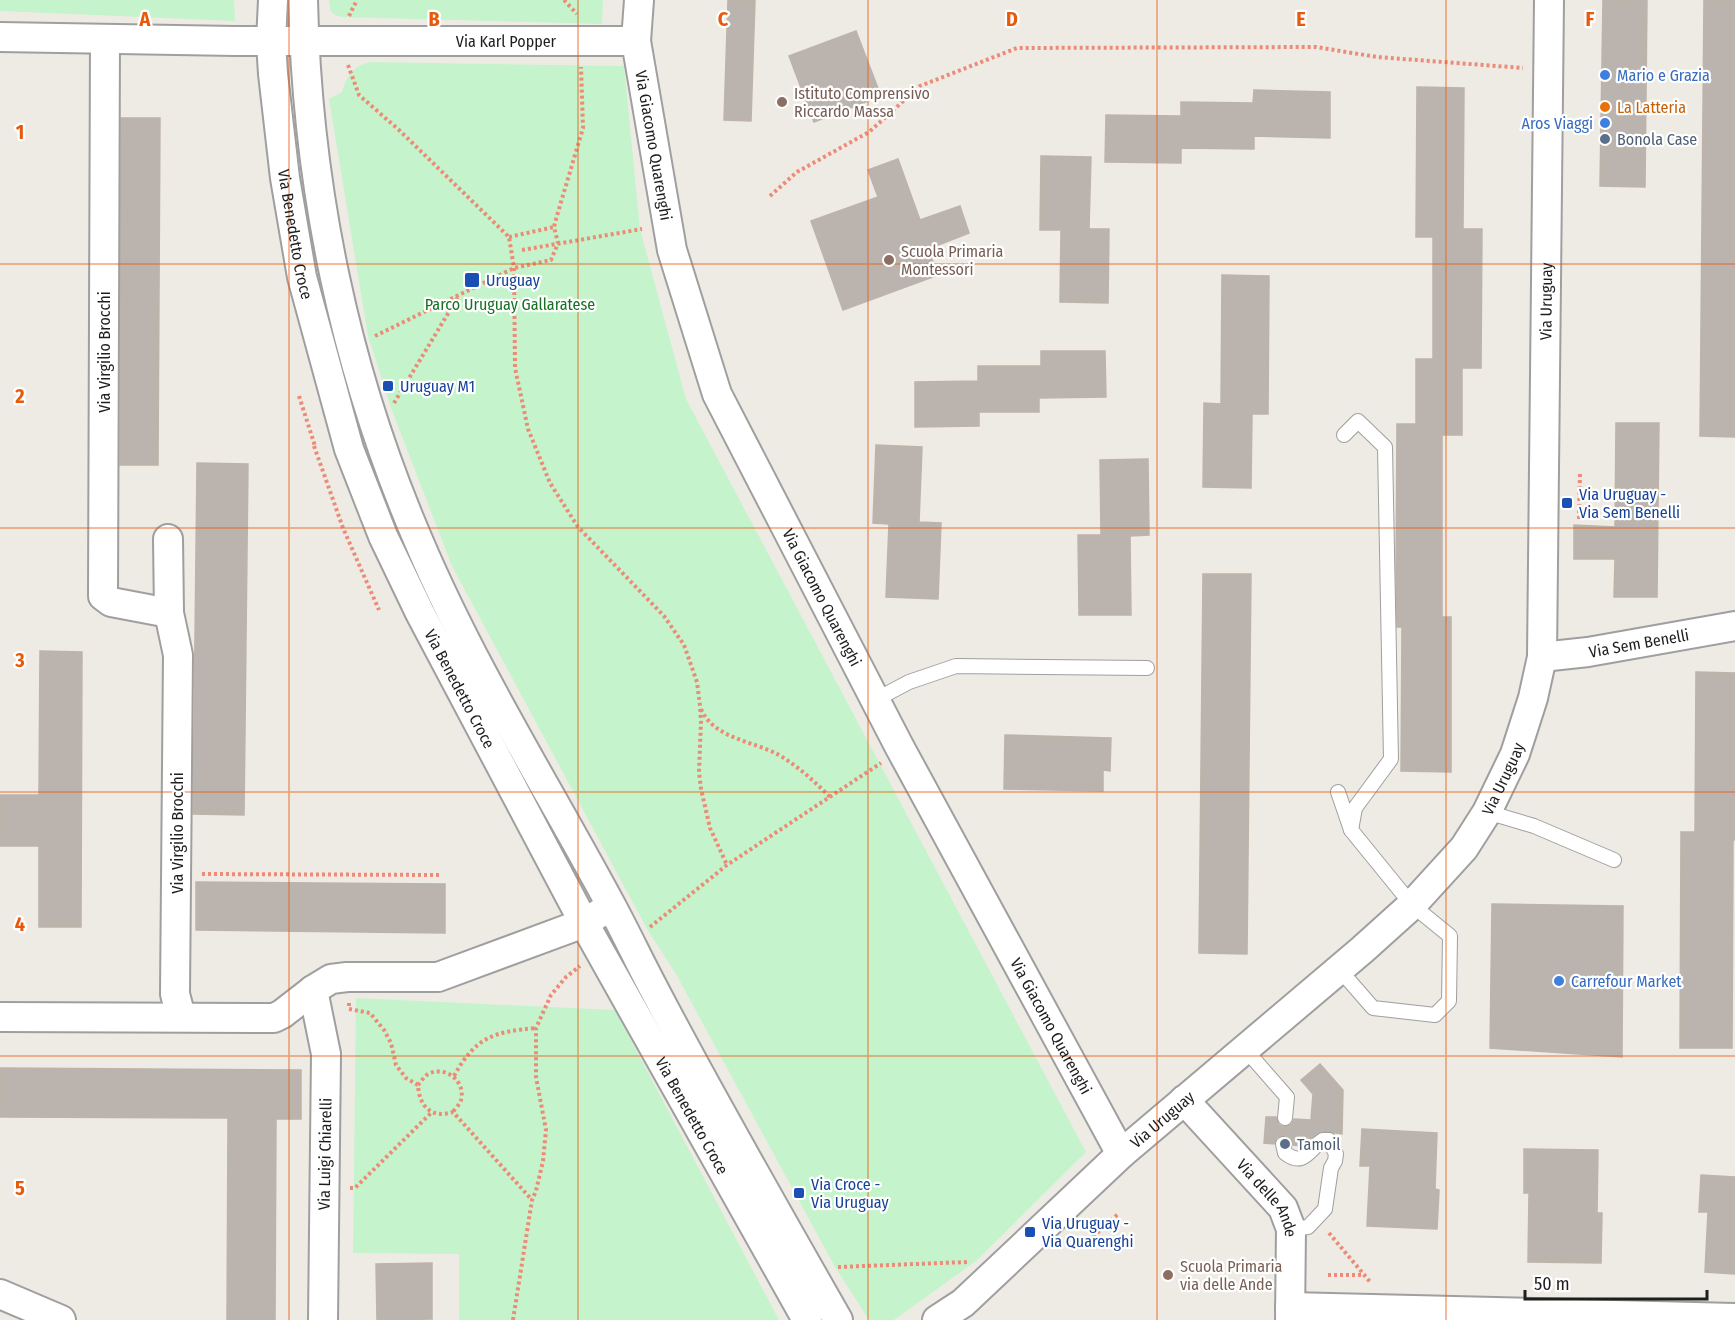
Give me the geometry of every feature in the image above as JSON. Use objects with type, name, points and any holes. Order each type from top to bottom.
[{"type":"street","name":"Via Benedetto Croce","points":[[273,0],[271,42],[273,74],[285,178],[302,277],[349,449],[383,536],[415,603],[584,922],[807,1320]]},
{"type":"street","name":"Via Benedetto Croce","points":[[303,0],[304,41],[316,176],[332,266],[375,429],[395,484],[450,609],[484,675],[612,907],[660,1001],[838,1320]]},
{"type":"street","name":"Via Giacomo Quarenghi","points":[[639,0],[636,41],[672,250],[717,394],[875,700],[1121,1154]]},
{"type":"street","name":"Via Uruguay","points":[[938,1320],[958,1312],[1121,1154],[1412,905],[1464,848],[1502,784],[1524,730],[1542,657],[1549,0]]},
{"type":"street","name":"Via Karl Popper","points":[[0,37],[271,42],[636,41]]},
{"type":"street","name":"Via Virgilio Brocchi","points":[[105,39],[103,596],[111,602],[169,613]]},
{"type":"street","name":"Via Virgilio Brocchi","points":[[168,539],[169,613],[178,655],[175,994],[181,1017]]},
{"type":"street","name":"Via Sem Benelli","points":[[1542,657],[1634,645],[1735,626]]},
{"type":"street","points":[[0,1017],[274,1018],[331,979],[438,977],[584,922],[612,907]]},
{"type":"street","name":"Via Luigi Chiarelli","points":[[313,990],[326,1054],[323,1320]]},
{"type":"street","name":"Via delle Ande","points":[[1184,1100],[1283,1208],[1291,1229],[1290,1314]]},
{"type":"street","points":[[0,1294],[61,1320]]},
{"type":"street","points":[[1290,1314],[1735,1318]]},
{"type":"lane","points":[[1344,435],[1358,421],[1385,447],[1391,759],[1355,808],[1351,830]]},
{"type":"lane","points":[[875,700],[909,682],[956,666],[1148,668]]},
{"type":"lane","points":[[1338,792],[1351,830],[1412,905],[1450,936],[1449,1001],[1435,1015],[1373,1008],[1339,969]]},
{"type":"lane","points":[[1487,812],[1534,825],[1614,860]]},
{"type":"lane","points":[[1245,1049],[1287,1097],[1285,1118]]},
{"type":"lane","points":[[1283,1144],[1285,1153],[1294,1159],[1306,1156],[1323,1140],[1329,1140],[1336,1154],[1331,1168],[1325,1209],[1308,1227],[1291,1229]]},
{"type":"path","points":[[564,0],[578,15]]},
{"type":"path","points":[[340,42],[358,95],[399,130],[509,237],[514,268],[515,368],[528,429],[550,483],[578,527],[664,616],[684,645],[691,663],[700,706],[701,789],[710,828],[727,865]]},
{"type":"path","points":[[770,196],[797,171],[869,132],[920,86],[1017,48],[1316,46],[1377,57],[1548,69]]},
{"type":"path","points":[[371,338],[514,268],[551,260],[558,243],[554,227],[583,128],[581,66],[584,62]]},
{"type":"path","points":[[509,237],[554,227]]},
{"type":"path","points":[[522,250],[646,228]]},
{"type":"path","points":[[391,408],[459,296]]},
{"type":"path","points":[[299,396],[343,528],[379,609]]},
{"type":"path","points":[[314,446],[322,444]]},
{"type":"path","points":[[1579,519],[1580,472]]},
{"type":"path","points":[[700,706],[708,722],[786,760],[812,779],[830,797]]},
{"type":"path","points":[[647,930],[727,865],[884,761]]},
{"type":"path","points":[[177,874],[439,875]]},
{"type":"path","points":[[513,1320],[532,1200],[543,1161],[546,1130],[536,1077],[536,1028],[551,995],[566,977],[585,962]]},
{"type":"path","points":[[347,977],[349,1009],[370,1013],[391,1043],[396,1065],[406,1078],[418,1085]]},
{"type":"path","points":[[454,1076],[461,1062],[479,1043],[503,1031],[536,1028]]},
{"type":"path","points":[[441,1071],[454,1076],[461,1087],[461,1101],[453,1112],[444,1115],[432,1112],[420,1099],[418,1085],[428,1074],[441,1071]]},
{"type":"path","points":[[325,1187],[355,1188],[432,1112]]},
{"type":"path","points":[[453,1112],[532,1200]]},
{"type":"path","points":[[1084,1245],[1118,1215]]},
{"type":"path","points":[[1329,1233],[1376,1288]]},
{"type":"path","points":[[835,1267],[976,1261]]},
{"type":"path","points":[[1328,1275],[1365,1275]]},
{"type":"green space","points":[[0,0],[234,0],[235,21],[0,11]]},
{"type":"green space","points":[[329,0],[603,0],[602,24],[342,17],[331,12]]},
{"type":"green space","name":"Parco Uruguay Gallaratese","points":[[372,62],[624,66],[640,229],[686,399],[1086,1152],[976,1261],[894,1320],[869,1320],[835,1267],[676,974],[647,929],[452,566],[391,408],[368,336],[329,99],[342,92],[346,81],[356,68]]},
{"type":"green space","points":[[356,998],[615,1010],[779,1320],[459,1320],[459,1254],[353,1253]]},
{"type":"building","points":[[728,0],[755,0],[751,121],[724,120]]},
{"type":"building","points":[[1603,0],[1647,0],[1645,187],[1600,186]]},
{"type":"building","points":[[1704,0],[1735,0],[1735,437],[1700,436]]},
{"type":"building","points":[[856,31],[881,96],[814,122],[789,56]]},
{"type":"building","points":[[1417,87],[1464,88],[1463,229],[1482,229],[1481,368],[1462,368],[1462,435],[1442,435],[1442,617],[1451,617],[1451,772],[1401,771],[1402,627],[1397,627],[1396,574],[1397,424],[1416,424],[1416,359],[1433,359],[1433,237],[1416,237]]},
{"type":"building","points":[[1254,90],[1330,92],[1330,138],[1254,136],[1254,149],[1181,148],[1181,163],[1105,162],[1106,115],[1181,116],[1181,102],[1253,103]]},
{"type":"building","points":[[121,118],[160,118],[158,465],[120,465]]},
{"type":"building","points":[[1041,156],[1091,157],[1089,229],[1109,229],[1108,303],[1060,302],[1061,230],[1040,230]]},
{"type":"building","points":[[898,159],[920,220],[960,206],[969,233],[928,249],[938,275],[843,310],[811,221],[878,197],[868,170]]},
{"type":"building","points":[[1222,275],[1269,276],[1268,414],[1252,414],[1251,488],[1203,487],[1204,403],[1221,404]]},
{"type":"building","points":[[1041,351],[1105,351],[1106,397],[1039,398],[1039,412],[979,412],[979,426],[915,427],[915,382],[978,381],[978,366],[1041,366]]},
{"type":"building","points":[[1616,423],[1659,423],[1657,597],[1614,597],[1615,559],[1574,559],[1574,525],[1615,527]]},
{"type":"building","points":[[876,445],[922,447],[919,522],[941,523],[938,599],[886,597],[889,524],[873,523]]},
{"type":"building","points":[[1148,459],[1149,535],[1130,536],[1131,615],[1079,615],[1078,535],[1101,535],[1100,460]]},
{"type":"building","points":[[197,463],[248,464],[244,815],[193,814]]},
{"type":"building","points":[[1203,574],[1251,574],[1247,954],[1199,953]]},
{"type":"building","points":[[40,651],[82,652],[81,927],[39,927],[39,846],[0,846],[0,795],[39,795]]},
{"type":"building","points":[[1696,672],[1735,673],[1732,1048],[1680,1048],[1681,832],[1695,832]]},
{"type":"building","points":[[1005,735],[1111,738],[1110,771],[1103,770],[1103,791],[1004,789]]},
{"type":"building","points":[[196,882],[445,884],[445,933],[196,930]]},
{"type":"building","points":[[1492,904],[1623,906],[1622,1057],[1490,1048]]},
{"type":"building","points":[[1320,1064],[1343,1090],[1342,1134],[1322,1131],[1303,1146],[1292,1145],[1290,1138],[1285,1135],[1277,1137],[1274,1144],[1264,1143],[1266,1117],[1276,1117],[1279,1125],[1285,1127],[1292,1124],[1294,1119],[1311,1120],[1313,1094],[1301,1080]]},
{"type":"building","points":[[0,1068],[301,1070],[301,1119],[276,1119],[275,1320],[227,1320],[228,1118],[0,1117]]},
{"type":"building","points":[[1362,1129],[1437,1133],[1435,1189],[1439,1190],[1437,1229],[1367,1226],[1370,1166],[1360,1166]]},
{"type":"building","points":[[1524,1149],[1598,1150],[1597,1213],[1602,1213],[1601,1263],[1528,1262],[1529,1193],[1524,1193]]},
{"type":"building","points":[[1701,1175],[1735,1177],[1735,1274],[1705,1272],[1708,1212],[1699,1212]]},
{"type":"building","points":[[432,1263],[432,1319],[377,1320],[376,1264]]},
{"type":"place","name":"Mario e Grazia","points":[[1605,75]]},
{"type":"place","name":"Istituto Comprensivo Riccardo Massa","points":[[782,102]]},
{"type":"place","name":"La Latteria","points":[[1605,107]]},
{"type":"place","name":"Aros Viaggi","points":[[1605,123]]},
{"type":"place","name":"Bonola Case","points":[[1605,139]]},
{"type":"place","name":"Scuola Primaria Montessori","points":[[889,260]]},
{"type":"place","name":"Uruguay","points":[[472,280]]},
{"type":"place","name":"Uruguay M1","points":[[388,386]]},
{"type":"place","name":"Via Uruguay - Via Sem Benelli","points":[[1567,503]]},
{"type":"place","name":"Carrefour Market","points":[[1559,981]]},
{"type":"place","name":"Tamoil","points":[[1285,1144]]},
{"type":"place","name":"Via Croce - Via Uruguay","points":[[799,1193]]},
{"type":"place","name":"Via Uruguay - Via Quarenghi","points":[[1030,1232]]},
{"type":"place","name":"Scuola Primaria via delle Ande","points":[[1168,1275]]}]
